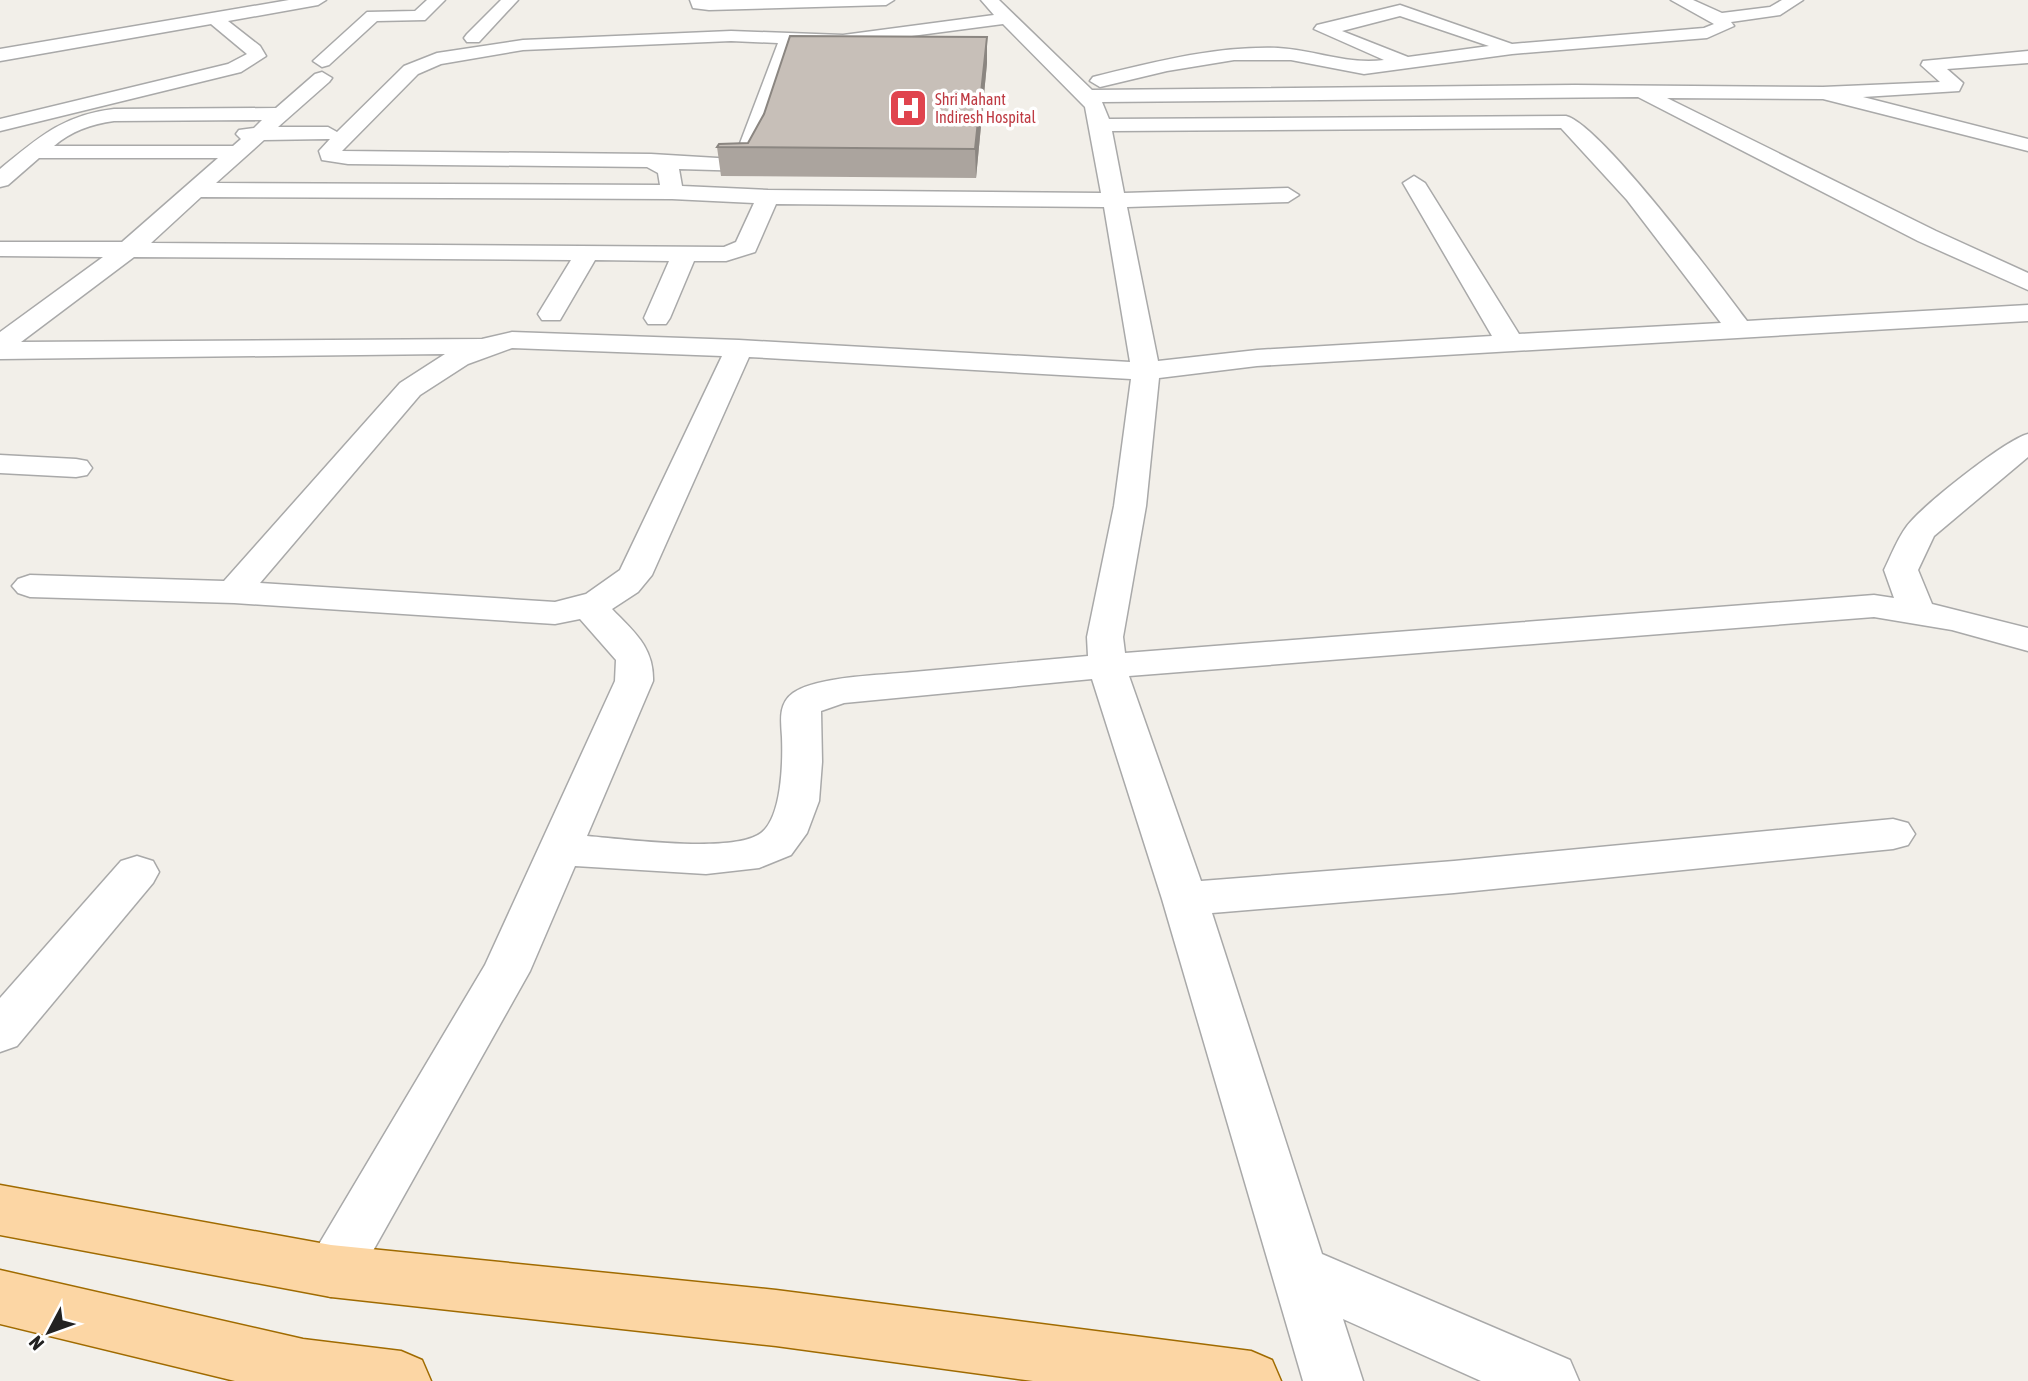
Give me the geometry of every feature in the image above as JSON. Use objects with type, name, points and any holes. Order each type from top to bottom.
[{"type":"main road","points":[[0,1210],[331,1271],[776,1318],[1251,1381]]},
{"type":"main road","points":[[0,1297],[300,1374],[401,1381]]},
{"type":"street","points":[[0,348],[128,250],[194,182],[237,152],[281,114],[373,16],[419,16],[437,0]]},
{"type":"street","points":[[473,38],[510,0]]},
{"type":"street","points":[[698,0],[699,4],[709,5],[886,0]]},
{"type":"street","points":[[1088,103],[1205,57],[1282,54],[1354,68],[1512,49],[1707,33],[1725,26],[1719,19],[1679,0]]},
{"type":"street","points":[[1719,19],[1774,11],[1795,0]]},
{"type":"street","points":[[0,55],[312,1]]},
{"type":"street","points":[[788,38],[753,141],[741,166],[651,161],[348,158],[330,155],[330,151],[411,70],[437,59],[523,45],[709,37],[788,38],[861,39],[999,10],[1088,103],[1116,200],[1146,371],[1130,506],[1105,637],[1107,666],[1185,899],[1333,1381]]},
{"type":"street","points":[[1406,62],[1323,29],[1365,21],[1400,10],[1512,49]]},
{"type":"street","points":[[0,125],[234,68],[257,56],[254,50],[214,18]]},
{"type":"street","points":[[1088,103],[1638,91],[1823,93],[1943,88],[1952,87],[1953,83],[1930,65],[2028,57]]},
{"type":"street","points":[[1638,91],[1927,236],[2028,282]]},
{"type":"street","points":[[1823,93],[2028,145]]},
{"type":"street","points":[[1088,103],[1566,122],[1606,160],[1668,233],[1739,329]]},
{"type":"street","points":[[0,180],[56,133],[90,118],[114,115],[281,114]]},
{"type":"street","points":[[56,133],[328,133]]},
{"type":"street","points":[[34,152],[237,152]]},
{"type":"street","points":[[651,161],[669,170],[672,192]]},
{"type":"street","points":[[194,182],[596,194],[672,192],[768,197],[1116,200],[1288,195]]},
{"type":"street","points":[[1414,183],[1510,342]]},
{"type":"street","points":[[580,213],[596,194]]},
{"type":"street","points":[[0,249],[726,254],[746,247],[768,197]]},
{"type":"street","points":[[549,252],[565,232]]},
{"type":"street","points":[[551,314],[588,252]]},
{"type":"street","points":[[657,318],[685,253]]},
{"type":"street","points":[[0,348],[482,345],[543,338],[1146,371],[1257,358],[2028,313]]},
{"type":"street","points":[[234,592],[410,389],[438,366],[482,345]]},
{"type":"street","points":[[30,586],[234,592],[555,613],[589,607],[615,595],[635,575],[738,348]]},
{"type":"street","points":[[1917,610],[1901,570],[1920,531],[1999,463],[2028,443]]},
{"type":"street","points":[[0,464],[76,468]]},
{"type":"street","points":[[561,849],[730,859],[759,855],[777,843],[789,829],[801,779],[804,745],[800,712],[807,702],[840,691],[1107,666],[1874,606],[1917,610],[1976,622],[2028,640]]},
{"type":"street","points":[[331,1271],[506,971],[634,681],[635,660],[624,643],[589,607]]},
{"type":"street","points":[[1185,899],[1454,877],[1893,834]]},
{"type":"street","points":[[0,1032],[137,872]]},
{"type":"street","points":[[1299,1270],[1549,1381]]},
{"type":"building","points":[[790,36],[987,37],[975,149],[717,147],[719,144],[748,143],[764,114]]},
{"type":"place","name":"Shri Mahant Indiresh Hospital","points":[[908,108]]}]
